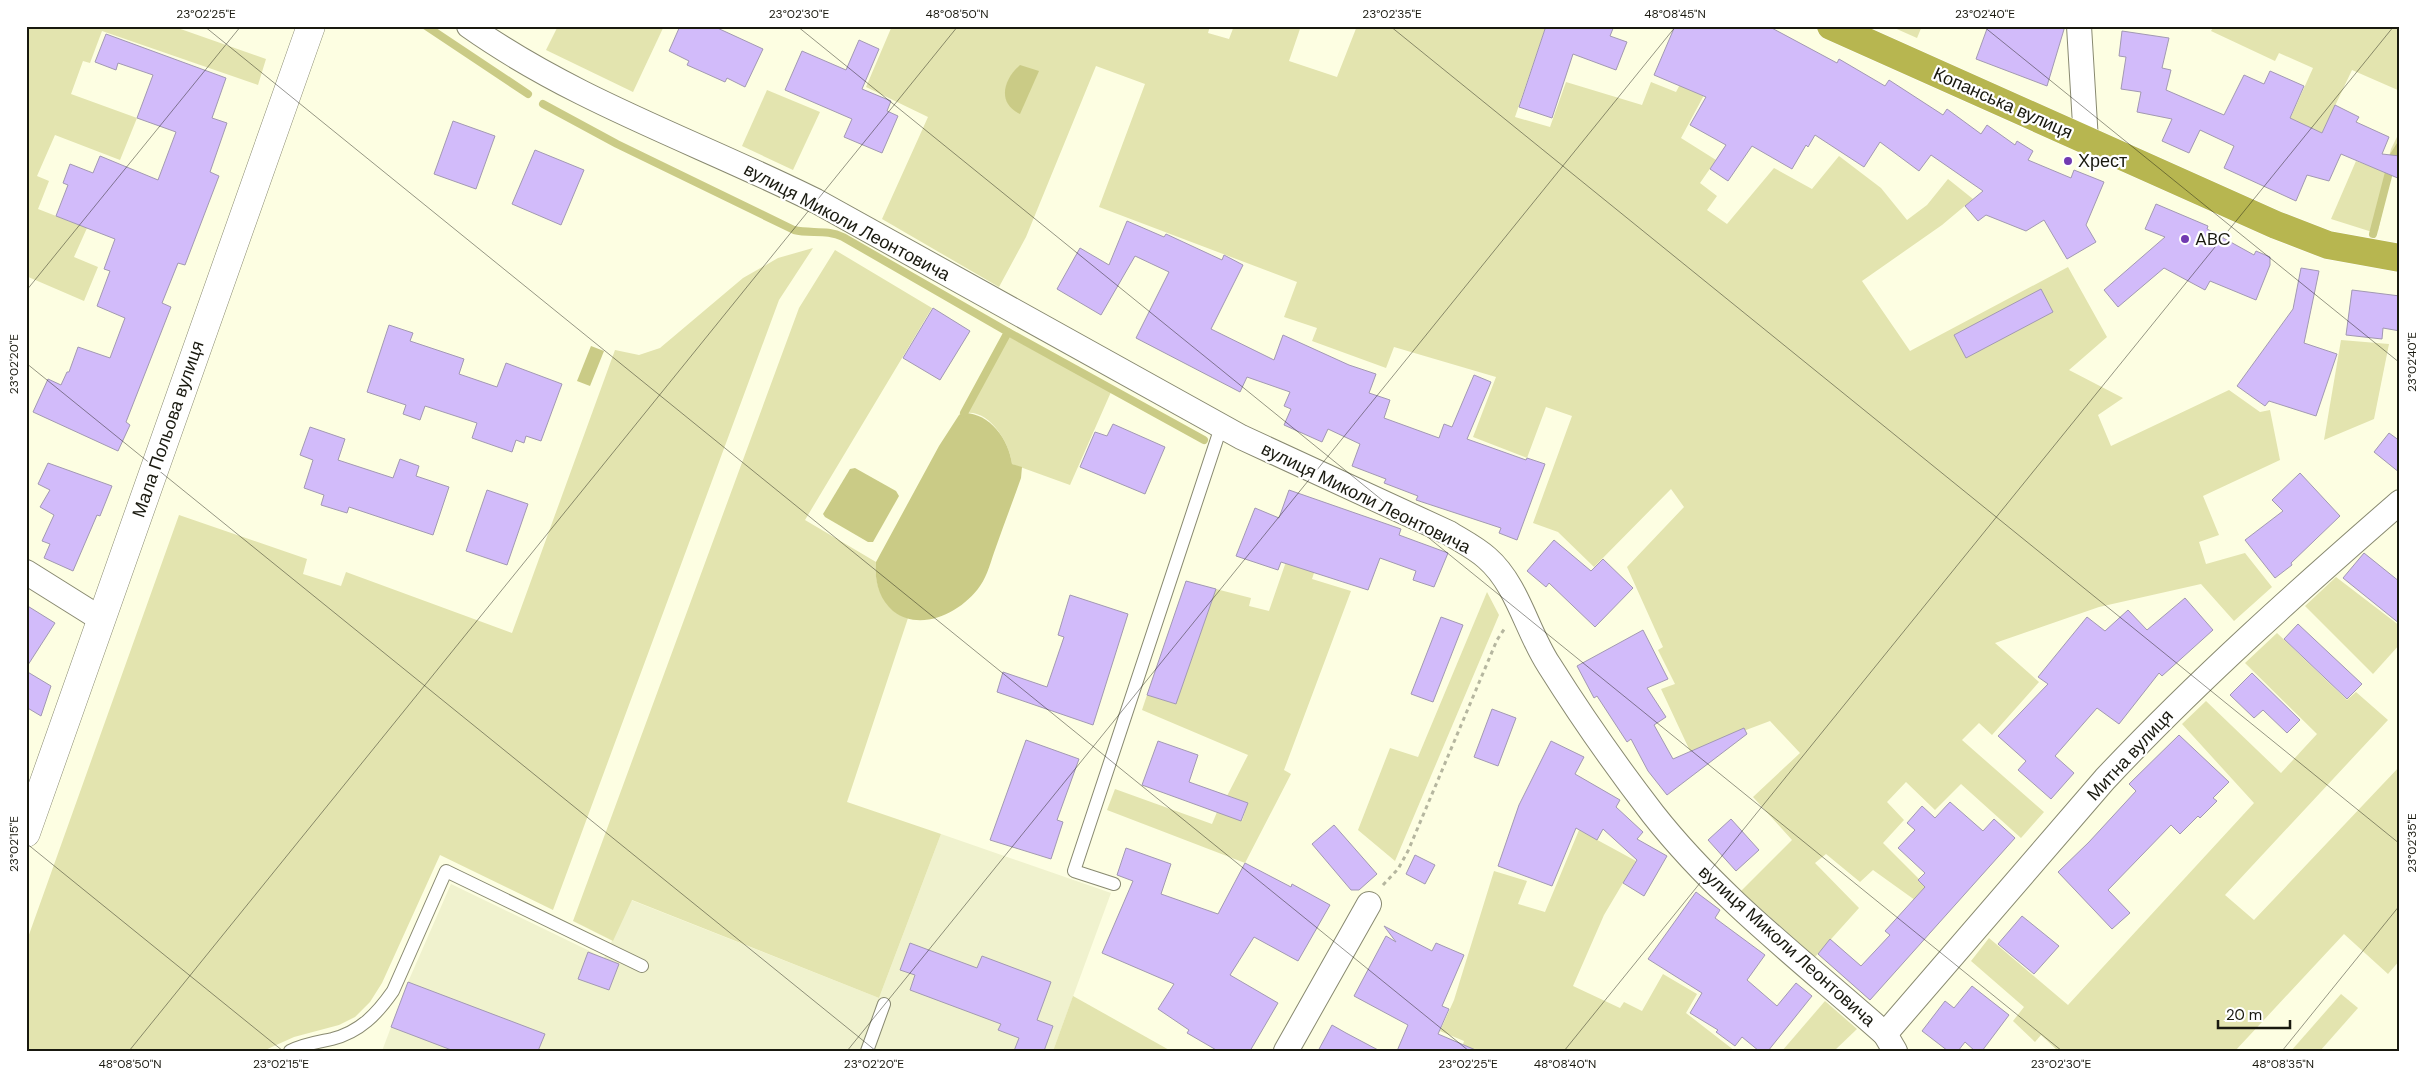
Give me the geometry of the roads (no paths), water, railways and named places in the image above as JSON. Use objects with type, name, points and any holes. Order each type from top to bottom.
[{"type":"highway","name":"Копанська вулиця","points":[[1831,26],[2302,236],[2336,247],[2400,258]]},
{"type":"street","name":"Мала Польова вулиця","points":[[26,833],[311,26]]},
{"type":"street","name":"вулиця Миколи Леонтовича","points":[[469,26],[499,48],[560,81],[816,201],[1221,427],[1449,533],[1470,545],[1488,558],[1500,572],[1548,665],[1631,784],[1685,852],[1730,900],[1890,1042]]},
{"type":"street","points":[[2078,26],[2086,141]]},
{"type":"street","name":"Митна вулиця","points":[[1890,1042],[2105,779],[2138,744],[2178,704],[2400,502]]},
{"type":"street","points":[[26,572],[101,619]]},
{"type":"street","points":[[1286,1051],[1369,904]]},
{"type":"lane","points":[[1114,884],[1074,871],[1221,427]]},
{"type":"lane","points":[[290,1051],[351,1033],[366,1024],[381,1009],[393,992],[446,870],[642,966]]},
{"type":"lane","points":[[867,1051],[884,1004]]},
{"type":"waterway","points":[[426,26],[528,94]]},
{"type":"waterway","points":[[543,104],[617,144],[794,230],[825,232],[843,237],[1008,332],[964,413]]},
{"type":"waterway","points":[[2373,234],[2393,157],[2400,146]]},
{"type":"waterway","points":[[1008,332],[1204,440]]},
{"type":"place","name":"Хрест","points":[[2068,161]]},
{"type":"place","name":"ABC","points":[[2185,239]]}]
